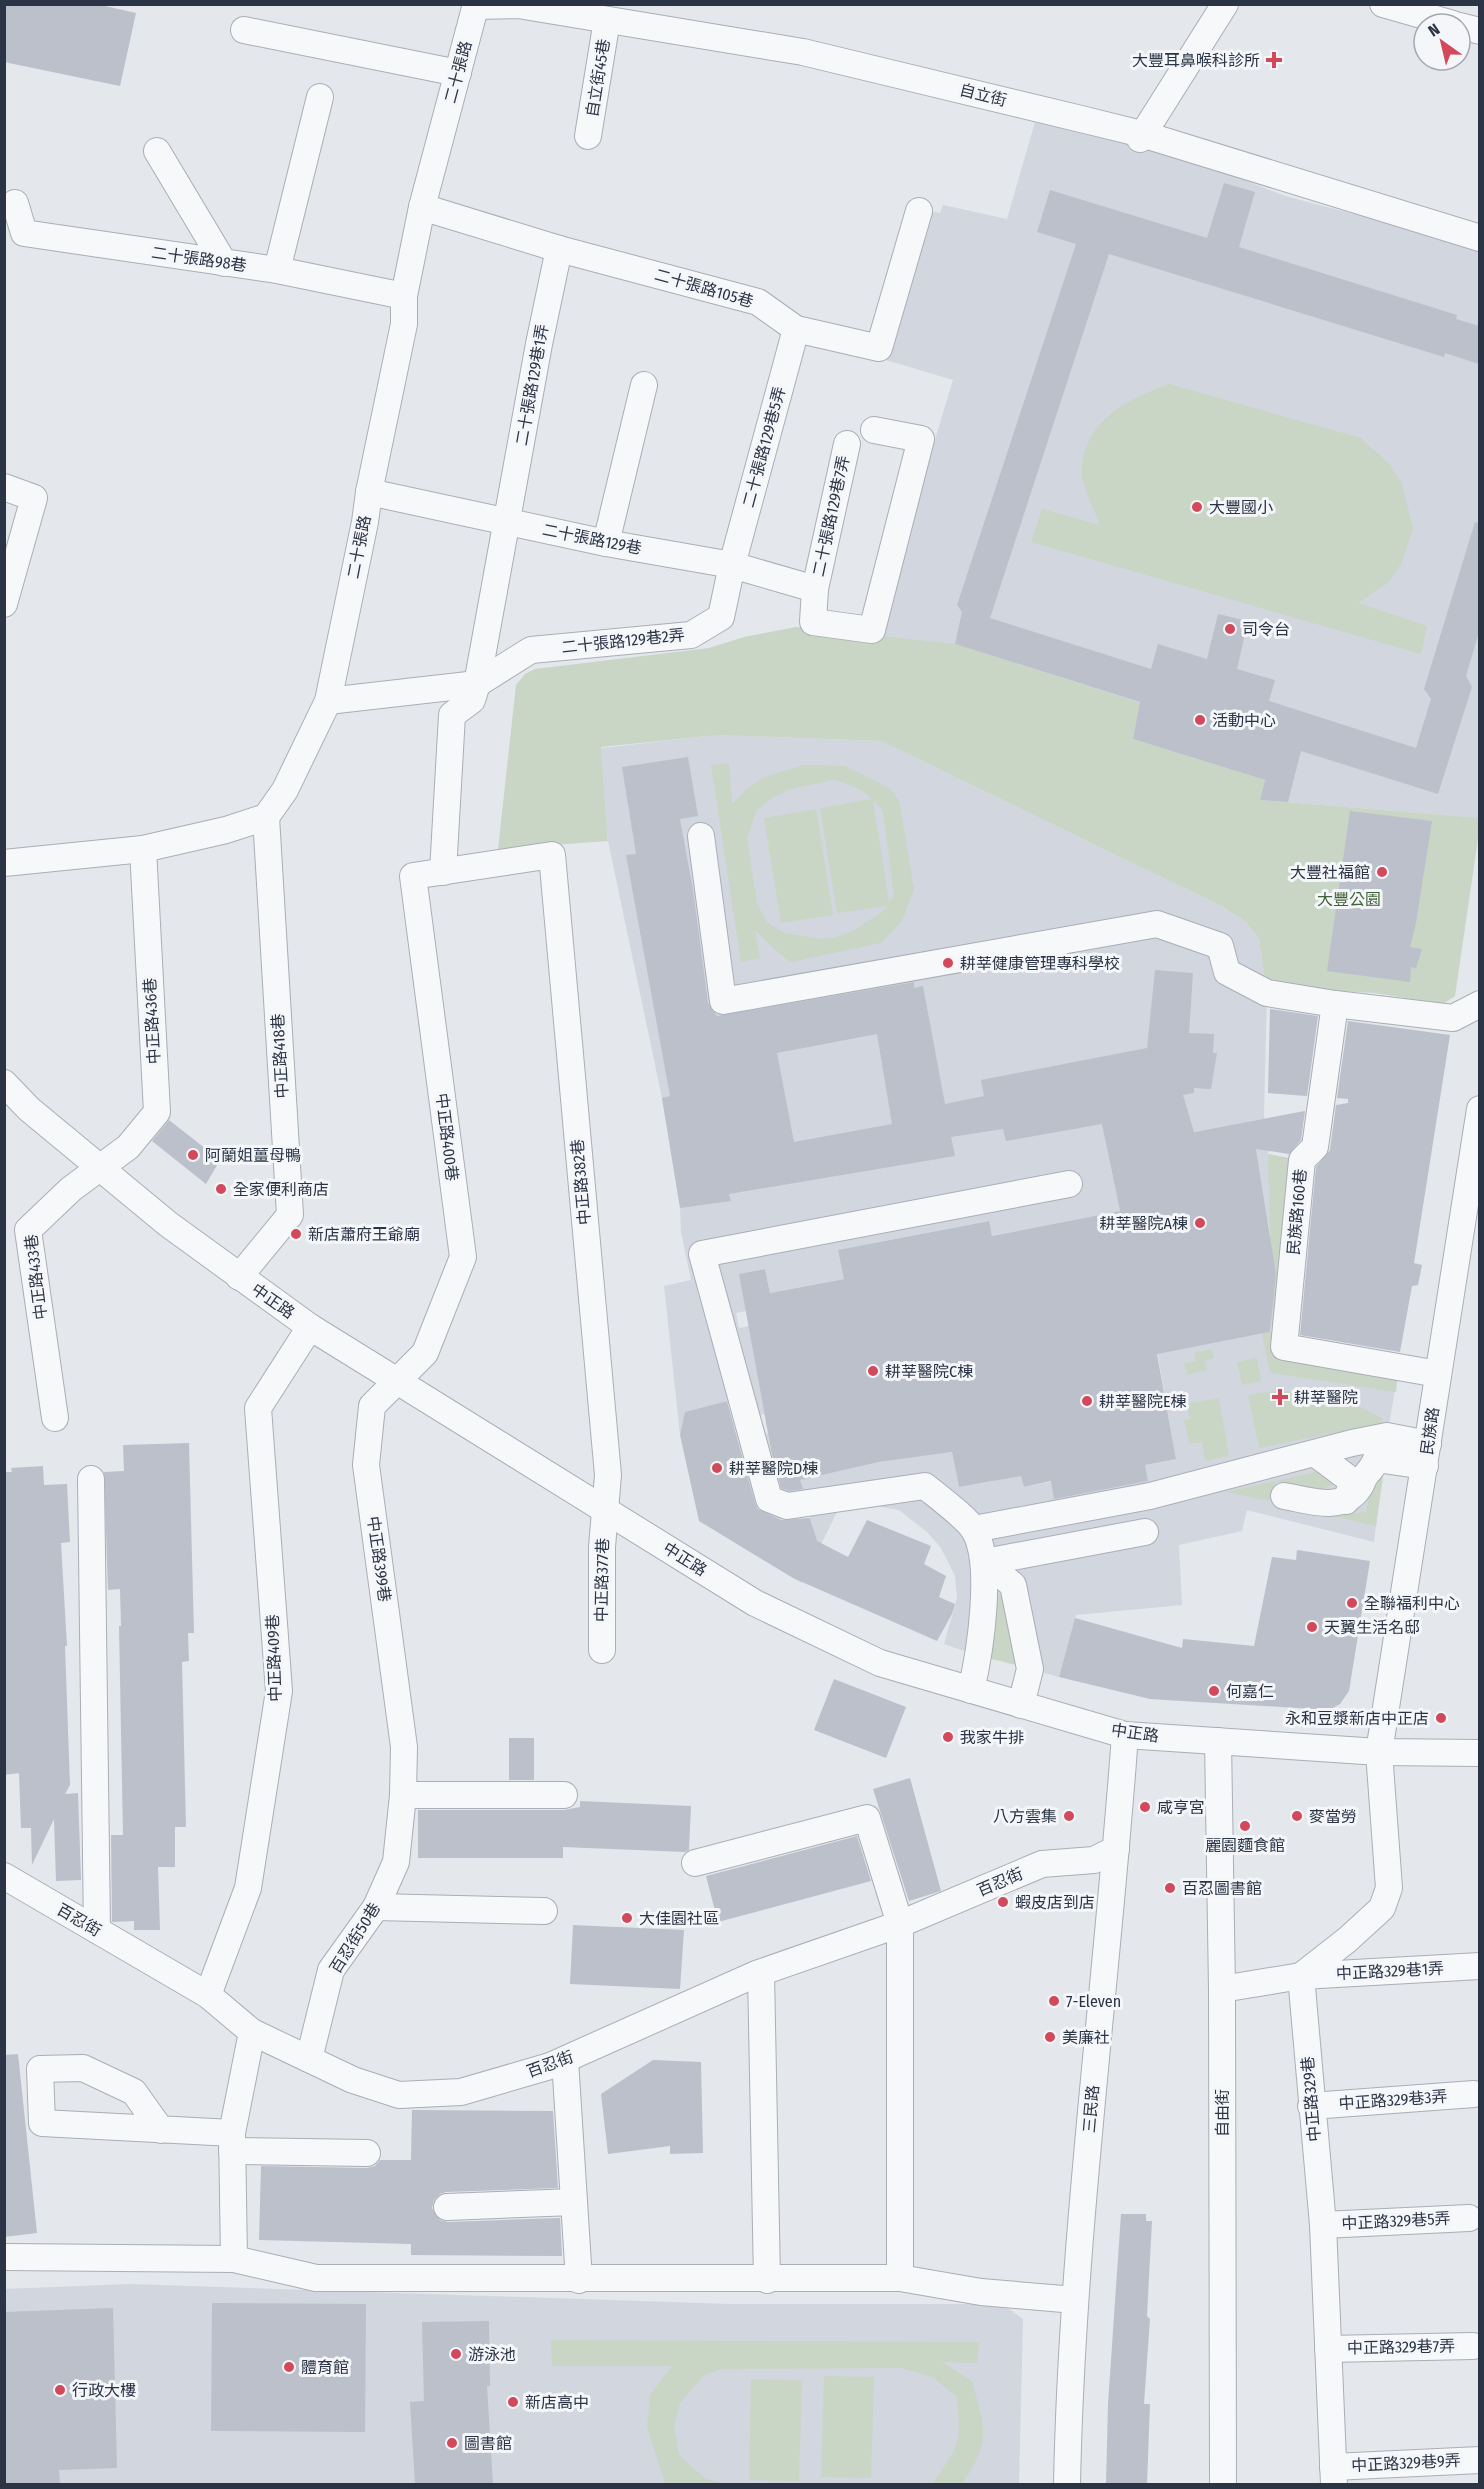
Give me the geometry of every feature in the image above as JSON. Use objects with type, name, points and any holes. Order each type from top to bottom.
[{"type":"street","points":[[1141,136],[1225,4]]},
{"type":"street","points":[[1383,4],[1412,12]]},
{"type":"street","name":"自立街","points":[[476,5],[518,5],[803,52],[1141,136],[1479,238]]},
{"type":"street","name":"二十張路","points":[[266,817],[285,790],[328,701],[405,324],[404,296],[422,207],[476,5]]},
{"type":"street","name":"自立街45巷","points":[[588,136],[607,20]]},
{"type":"street","points":[[244,30],[458,72]]},
{"type":"street","points":[[277,270],[320,98]]},
{"type":"street","points":[[157,151],[224,263]]},
{"type":"street","name":"二十張路98巷","points":[[15,203],[24,233],[277,270],[404,296]]},
{"type":"street","name":"二十張路105巷","points":[[422,207],[559,249],[758,302],[796,329],[879,348],[919,211]]},
{"type":"street","name":"二十張路129巷1弄","points":[[507,522],[538,344],[559,249]]},
{"type":"street","name":"二十張路129巷5弄","points":[[732,564],[796,329]]},
{"type":"street","points":[[606,543],[644,385]]},
{"type":"street","name":"二十張路129巷7弄","points":[[847,444],[815,589],[813,622],[872,630],[921,439],[874,430]]},
{"type":"street","points":[[4,487],[34,498],[4,604]]},
{"type":"street","name":"二十張路129巷","points":[[369,492],[606,543],[732,564],[815,589]]},
{"type":"street","points":[[443,872],[452,715],[472,700],[477,684],[507,522]]},
{"type":"street","name":"二十張路129巷2弄","points":[[328,701],[477,684],[531,650],[691,635],[721,617],[732,564]]},
{"type":"street","points":[[4,863],[143,849],[226,830],[266,817]]},
{"type":"street","name":"中正路418巷","points":[[239,1277],[290,1215],[266,817]]},
{"type":"street","points":[[701,836],[723,1001],[1157,924],[1220,946],[1227,972],[1267,993],[1335,1004],[1453,1018],[1479,1004]]},
{"type":"street","name":"中正路436巷","points":[[99,1168],[128,1147],[157,1112],[143,849]]},
{"type":"street","name":"中正路382巷","points":[[443,872],[552,855],[608,1475],[605,1509]]},
{"type":"street","name":"中正路400巷","points":[[397,1381],[424,1353],[463,1257],[413,876],[443,872]]},
{"type":"street","name":"民族路160巷","points":[[1335,1004],[1315,1147],[1302,1160],[1284,1347],[1438,1374]]},
{"type":"street","name":"中正路","points":[[4,1083],[29,1109],[168,1224],[310,1327],[755,1603],[880,1663],[1125,1735],[1378,1752],[1479,1753]]},
{"type":"street","name":"民族路","points":[[1378,1752],[1479,1109]]},
{"type":"street","name":"中正路433巷","points":[[55,1418],[28,1230],[71,1189],[99,1168]]},
{"type":"street","points":[[970,1690],[979,1656],[985,1562],[974,1529],[925,1486],[787,1506],[769,1499],[702,1254],[1069,1184]]},
{"type":"street","name":"中正路409巷","points":[[208,1995],[248,1888],[279,1691],[258,1408],[310,1327]]},
{"type":"street","name":"中正路399巷","points":[[397,1381],[372,1406],[366,1465],[405,1747]]},
{"type":"street","points":[[974,1529],[1150,1496],[1352,1443],[1387,1436],[1426,1455]]},
{"type":"street","points":[[1316,1454],[1348,1478],[1351,1486],[1346,1501]]},
{"type":"street","points":[[1284,1496],[1332,1504],[1346,1501],[1359,1488],[1365,1475],[1374,1467],[1376,1459],[1426,1455]]},
{"type":"street","points":[[91,1479],[97,1930]]},
{"type":"street","name":"中正路377巷","points":[[602,1650],[602,1547],[605,1509]]},
{"type":"street","points":[[985,1562],[1145,1532]]},
{"type":"street","points":[[985,1562],[1013,1585],[1030,1669],[1021,1705]]},
{"type":"street","name":"三民路","points":[[1066,2484],[1075,2300],[1103,1962],[1116,1849],[1125,1735]]},
{"type":"street","name":"自由街","points":[[1218,1741],[1222,1989],[1223,2484]]},
{"type":"street","name":"百忍街50巷","points":[[309,2059],[332,1970],[376,1907],[396,1862],[404,1795],[405,1747]]},
{"type":"street","points":[[1301,1976],[1347,1940],[1382,1908],[1389,1888],[1378,1752]]},
{"type":"street","points":[[404,1795],[564,1795]]},
{"type":"street","points":[[695,1863],[867,1818],[900,1924],[900,2278]]},
{"type":"street","name":"百忍街","points":[[4,1876],[208,1995],[252,2032],[352,2080],[399,2095],[461,2092],[550,2066],[760,1972],[900,1924],[1042,1864],[1094,1860],[1116,1849]]},
{"type":"street","points":[[376,1907],[544,1911]]},
{"type":"street","name":"中正路329巷1弄","points":[[1222,1989],[1301,1976],[1479,1966]]},
{"type":"street","points":[[760,1972],[767,2280]]},
{"type":"street","name":"中正路329巷","points":[[1301,1976],[1323,2225],[1334,2476]]},
{"type":"street","points":[[234,2259],[232,2142],[252,2032]]},
{"type":"street","points":[[565,2060],[579,2280]]},
{"type":"street","name":"中正路329巷3弄","points":[[1311,2106],[1474,2094]]},
{"type":"street","points":[[161,2130],[232,2142],[367,2153]]},
{"type":"street","points":[[447,2206],[574,2202]]},
{"type":"street","name":"中正路329巷5弄","points":[[1323,2225],[1469,2218]]},
{"type":"street","points":[[4,2257],[234,2259],[316,2278],[767,2280],[900,2278],[981,2292],[1075,2300]]},
{"type":"street","name":"中正路329巷7弄","points":[[1328,2349],[1473,2346]]},
{"type":"street","name":"中正路329巷9弄","points":[[1334,2476],[1479,2460]]},
{"type":"shaded area","name":"大豐國小","points":[[1037,115],[1140,139],[1285,196],[1479,247],[1479,818],[1260,800],[1265,779],[1133,739],[1140,703],[876,635],[953,380],[886,360],[927,211],[940,213],[943,205],[1007,219]]},
{"type":"shaded area","name":"耕莘健康管理專科學校","points":[[718,735],[881,741],[1223,907],[1247,923],[1259,939],[1267,993],[1264,1115],[1268,1154],[1293,1159],[1277,1350],[1398,1372],[1387,1436],[1374,1542],[1247,1510],[1242,1531],[1179,1545],[1182,1605],[1076,1615],[1059,1677],[944,1644],[957,1598],[955,1576],[941,1548],[927,1532],[899,1510],[865,1504],[839,1508],[802,1583],[785,1573],[813,1526],[809,1514],[786,1518],[754,1502],[734,1409],[727,1401],[686,1412],[680,1435],[664,1286],[691,1280],[681,1232],[680,1208],[662,1098],[608,841],[601,748]],"holes":[[[1263,1119],[1265,1148],[1256,1149],[1270,1235],[1265,1295],[1271,1332],[1181,1349],[1156,1344],[1176,1459],[1024,1487],[990,1315],[990,1456],[994,1481],[959,1487],[952,1452],[879,1462],[777,1485],[768,1434],[760,1435],[757,1416],[765,1414],[749,1326],[739,1328],[736,1313],[746,1311],[740,1274],[765,1269],[770,1293],[864,1275],[839,1250],[988,1221],[992,1236],[1120,1211],[1107,1148]]]},
{"type":"shaded area","name":"新店高中","points":[[130,2284],[729,2304],[1005,2306],[1023,2319],[1019,2484],[5,2484],[4,2289]]},
{"type":"green space","points":[[1169,384],[1361,438],[1389,464],[1402,483],[1413,529],[1401,564],[1388,583],[1358,603],[1427,626],[1421,654],[1031,542],[1042,509],[1100,525],[1085,487],[1082,472],[1086,448],[1092,434],[1102,422],[1126,403]]},
{"type":"green space","name":"大豐公園","points":[[796,627],[955,644],[1140,703],[1133,739],[1265,780],[1260,800],[1480,818],[1455,996],[1443,1004],[1374,993],[1266,987],[1259,939],[1247,923],[1223,907],[881,741],[718,735],[601,747],[608,841],[498,849],[516,685],[525,674],[535,669],[709,648],[744,637]]},
{"type":"green space","points":[[729,763],[732,804],[748,788],[764,777],[804,765],[845,766],[889,788],[899,800],[914,889],[902,921],[881,943],[791,962],[755,930],[760,958],[741,962],[711,765]],"holes":[[[834,780],[859,789],[872,799],[820,808],[837,913],[887,906],[882,912],[854,930],[837,937],[821,939],[784,933],[767,922],[757,904],[747,837],[757,810],[772,798],[790,789]],[[873,800],[883,811],[894,896],[889,902]]]},
{"type":"green space","points":[[816,809],[833,915],[781,923],[764,818]]},
{"type":"green space","points":[[1268,1154],[1293,1159],[1278,1350],[1398,1372],[1396,1392],[1272,1373],[1269,1369],[1262,1334],[1273,1331]]},
{"type":"green space","points":[[1212,1349],[1214,1358],[1205,1361],[1207,1370],[1187,1375],[1184,1363],[1196,1361],[1194,1353]]},
{"type":"green space","points":[[1257,1358],[1261,1381],[1242,1385],[1237,1362]]},
{"type":"green space","points":[[1276,1391],[1306,1393],[1352,1403],[1383,1419],[1382,1423],[1259,1448],[1248,1395]]},
{"type":"green space","points":[[1219,1398],[1229,1456],[1205,1461],[1202,1442],[1189,1444],[1184,1420],[1190,1419],[1187,1404]]},
{"type":"green space","points":[[1316,1472],[1324,1472],[1335,1483],[1312,1492],[1276,1481],[1269,1501],[1226,1492]]},
{"type":"green space","points":[[1374,1475],[1383,1477],[1376,1526],[1332,1516],[1366,1512]]},
{"type":"green space","points":[[998,1596],[1005,1597],[1016,1649],[1014,1664],[991,1659]]},
{"type":"green space","points":[[551,2340],[979,2342],[977,2363],[942,2362],[972,2381],[982,2423],[982,2445],[972,2469],[962,2484],[932,2484],[948,2461],[956,2443],[959,2424],[956,2396],[932,2377],[901,2368],[720,2369],[703,2376],[680,2403],[674,2426],[679,2454],[704,2478],[725,2484],[665,2484],[647,2427],[650,2395],[672,2366],[552,2366]]},
{"type":"green space","points":[[824,2376],[874,2377],[871,2478],[821,2477]]},
{"type":"green space","points":[[751,2379],[802,2380],[799,2481],[749,2480]]},
{"type":"building","points":[[4,4],[96,4],[136,13],[120,86],[4,62]]},
{"type":"building","points":[[1224,183],[1255,192],[1239,247],[1457,315],[1456,319],[1479,326],[1479,364],[1445,353],[1444,357],[1109,254],[990,618],[1151,669],[1158,644],[1207,659],[1218,614],[1248,621],[1237,669],[1275,680],[1269,701],[1416,748],[1431,699],[1424,689],[1475,522],[1479,523],[1479,632],[1466,676],[1472,687],[1438,794],[1301,751],[1288,802],[1260,800],[1265,780],[1133,739],[1140,702],[955,644],[962,612],[957,605],[1076,244],[1037,232],[1050,190],[1207,238]]},
{"type":"building","points":[[688,757],[698,816],[680,819],[693,890],[708,1003],[717,1016],[914,982],[914,988],[923,986],[945,1104],[984,1096],[981,1080],[1147,1048],[1155,970],[1193,973],[1189,1033],[1214,1034],[1213,1053],[1217,1053],[1211,1089],[1194,1088],[1194,1093],[1183,1095],[1194,1132],[1305,1111],[1301,1140],[1289,1154],[1256,1149],[1276,1274],[1270,1332],[1157,1354],[1176,1459],[1145,1465],[1148,1481],[1054,1499],[1051,1481],[1024,1487],[1021,1476],[959,1487],[952,1452],[879,1462],[800,1480],[803,1489],[789,1491],[781,1488],[772,1455],[739,1274],[765,1269],[770,1293],[844,1279],[838,1250],[989,1221],[992,1236],[1120,1211],[1102,1124],[1006,1141],[1003,1129],[951,1137],[955,1156],[729,1194],[731,1201],[680,1208],[662,1098],[670,1096],[626,855],[636,854],[622,767]],"holes":[[[877,1034],[892,1124],[794,1142],[777,1053]]]},
{"type":"building","name":"大豐社福館","points":[[1350,811],[1432,821],[1410,947],[1422,949],[1416,968],[1411,967],[1410,982],[1327,971]]},
{"type":"building","points":[[1270,1009],[1318,1016],[1307,1096],[1268,1093]]},
{"type":"building","points":[[1348,1021],[1450,1035],[1414,1263],[1422,1265],[1418,1285],[1412,1286],[1400,1352],[1300,1335],[1316,1167],[1330,1150],[1336,1105],[1348,1103],[1348,1099],[1337,1098]]},
{"type":"building","points":[[169,1120],[220,1160],[206,1184],[152,1141]]},
{"type":"building","points":[[727,1401],[758,1509],[782,1520],[810,1518],[817,1541],[848,1557],[867,1520],[931,1546],[924,1564],[946,1576],[939,1597],[955,1604],[937,1641],[793,1578],[699,1521],[680,1435],[685,1412]]},
{"type":"building","points":[[189,1443],[194,1633],[188,1633],[189,1661],[182,1662],[186,1827],[175,1827],[175,1867],[158,1867],[160,1930],[134,1930],[134,1921],[112,1922],[111,1835],[123,1835],[119,1626],[121,1626],[120,1589],[108,1590],[104,1472],[124,1471],[123,1445]]},
{"type":"building","points":[[43,1466],[44,1485],[67,1484],[70,1542],[61,1543],[67,1646],[65,1646],[70,1785],[65,1794],[78,1793],[81,1880],[56,1881],[54,1819],[32,1865],[31,1828],[21,1828],[19,1773],[4,1775],[4,1472],[12,1472],[11,1468]]},
{"type":"building","points":[[1297,1550],[1370,1561],[1349,1691],[1340,1704],[1329,1710],[1150,1699],[1059,1677],[1075,1618],[1182,1648],[1183,1639],[1254,1646],[1272,1557],[1296,1560]]},
{"type":"building","points":[[834,1679],[906,1707],[886,1758],[814,1730]]},
{"type":"building","points":[[509,1738],[534,1738],[534,1780],[509,1780]]},
{"type":"building","points":[[910,1778],[941,1891],[909,1901],[873,1789]]},
{"type":"building","points":[[580,1801],[691,1806],[689,1850],[685,1852],[563,1847],[563,1858],[418,1858],[418,1810],[564,1810],[580,1807]]},
{"type":"building","points":[[857,1836],[871,1881],[718,1922],[706,1876]]},
{"type":"building","points":[[573,1925],[684,1930],[680,1989],[570,1984]]},
{"type":"building","points":[[18,2054],[37,2233],[4,2237],[4,2055]]},
{"type":"building","points":[[653,2060],[701,2062],[703,2153],[670,2154],[670,2146],[608,2154],[601,2094]]},
{"type":"building","points":[[412,2110],[553,2111],[558,2188],[446,2192],[434,2200],[432,2208],[440,2220],[448,2222],[560,2218],[562,2256],[411,2255],[411,2244],[259,2240],[261,2166],[367,2168],[375,2166],[380,2160],[411,2160]]},
{"type":"building","points":[[1121,2214],[1146,2214],[1146,2221],[1152,2221],[1147,2316],[1150,2319],[1144,2404],[1150,2404],[1147,2484],[1106,2484],[1108,2404]]},
{"type":"building","name":"體育館","points":[[212,2303],[366,2304],[365,2432],[211,2431]]},
{"type":"building","name":"行政大樓","points":[[113,2308],[117,2468],[59,2470],[60,2484],[4,2484],[4,2312]]},
{"type":"building","points":[[489,2321],[490,2386],[487,2386],[493,2484],[415,2484],[410,2402],[424,2401],[422,2322]]},
{"type":"place","name":"大豐耳鼻喉科診所","points":[[1274,60]]},
{"type":"place","name":"大豐國小","points":[[1197,507]]},
{"type":"place","name":"司令台","points":[[1230,629]]},
{"type":"place","name":"活動中心","points":[[1200,720]]},
{"type":"place","name":"大豐社福館","points":[[1382,872]]},
{"type":"place","name":"耕莘健康管理專科學校","points":[[948,963]]},
{"type":"place","name":"阿蘭姐薑母鴨","points":[[193,1155]]},
{"type":"place","name":"全家便利商店","points":[[221,1189]]},
{"type":"place","name":"耕莘醫院A棟","points":[[1200,1223]]},
{"type":"place","name":"新店蕭府王爺廟","points":[[296,1234]]},
{"type":"place","name":"耕莘醫院C棟","points":[[873,1371]]},
{"type":"place","name":"耕莘醫院","points":[[1280,1397]]},
{"type":"place","name":"耕莘醫院E棟","points":[[1087,1401]]},
{"type":"place","name":"耕莘醫院D棟","points":[[717,1468]]},
{"type":"place","name":"全聯福利中心","points":[[1352,1603]]},
{"type":"place","name":"天翼生活名邸","points":[[1312,1627]]},
{"type":"place","name":"何嘉仁","points":[[1214,1691]]},
{"type":"place","name":"永和豆漿新店中正店","points":[[1441,1718]]},
{"type":"place","name":"我家牛排","points":[[948,1737]]},
{"type":"place","name":"咸亨宮","points":[[1145,1807]]},
{"type":"place","name":"八方雲集","points":[[1069,1816]]},
{"type":"place","name":"麥當勞","points":[[1297,1816]]},
{"type":"place","name":"麗園麵食館","points":[[1245,1826]]},
{"type":"place","name":"百忍圖書館","points":[[1170,1888]]},
{"type":"place","name":"蝦皮店到店","points":[[1003,1902]]},
{"type":"place","name":"大佳園社區","points":[[627,1918]]},
{"type":"place","name":"7-Eleven","points":[[1054,2001]]},
{"type":"place","name":"美廉社","points":[[1050,2037]]},
{"type":"place","name":"游泳池","points":[[456,2354]]},
{"type":"place","name":"體育館","points":[[289,2367]]},
{"type":"place","name":"行政大樓","points":[[60,2390]]},
{"type":"place","name":"新店高中","points":[[513,2402]]},
{"type":"place","name":"圖書館","points":[[452,2443]]}]
